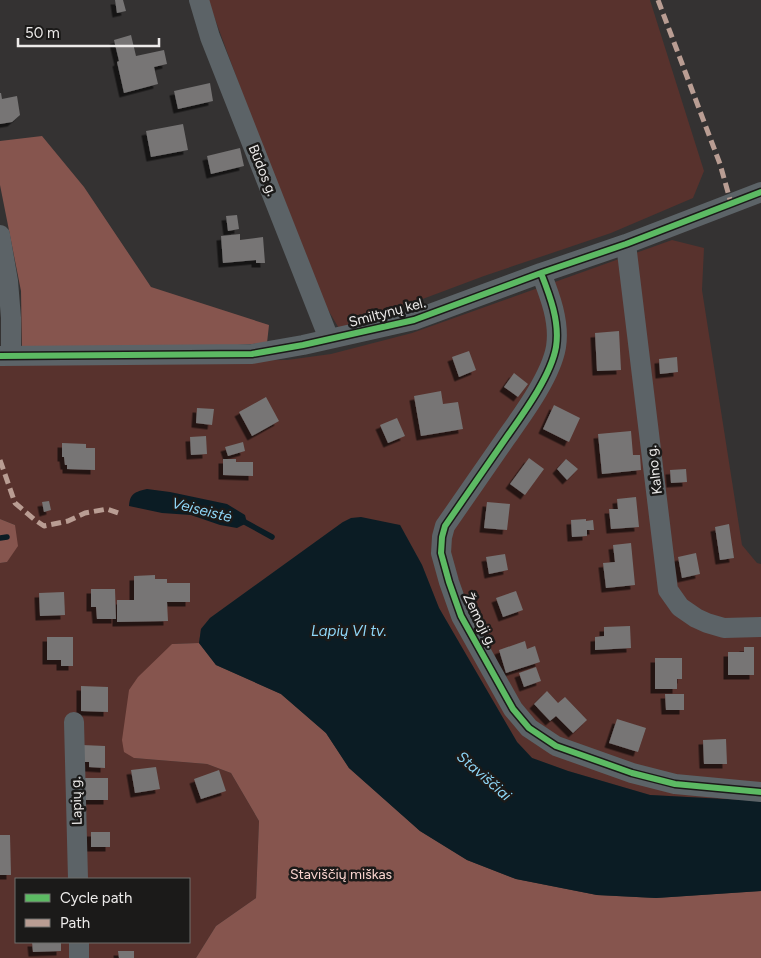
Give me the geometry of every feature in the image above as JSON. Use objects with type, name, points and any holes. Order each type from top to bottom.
[{"type":"street","name":"Būdos g.","points":[[199,0],[214,46],[329,339]]},
{"type":"street","name":"Smiltynų kel.","points":[[6,356],[252,354],[302,345],[414,320],[626,244],[761,192]]},
{"type":"street","points":[[0,235],[9,290],[11,318],[6,356]]},
{"type":"street","name":"Kalno g.","points":[[626,244],[668,590],[680,607],[707,624],[724,628],[761,627]]},
{"type":"street","name":"Žemoji g.","points":[[541,273],[555,313],[557,332],[556,348],[548,370],[528,406],[445,526],[442,537],[441,553],[461,616],[513,709],[529,728],[556,746],[632,773],[675,784],[761,792]]},
{"type":"street","name":"Lapių g.","points":[[74,722],[78,878]]},
{"type":"street","points":[[79,943],[79,958]]},
{"type":"shaded area","points":[[208,0],[650,0],[704,171],[693,198],[611,233],[484,276],[340,330],[312,283]]},
{"type":"shaded area","points":[[672,240],[704,248],[702,290],[742,545],[757,563],[761,564],[761,801],[650,795],[568,771],[532,758],[517,742],[439,608],[422,565],[400,525],[343,522],[210,618],[201,629],[199,643],[172,644],[134,758],[207,764],[231,773],[259,821],[256,898],[216,926],[196,958],[0,958],[0,563],[7,562],[15,525],[0,519],[0,363],[287,360],[331,354],[412,333]]},
{"type":"green space","points":[[42,136],[84,187],[151,287],[269,325],[267,343],[193,348],[22,352],[21,291],[0,185],[0,141]]},
{"type":"green space","points":[[0,519],[15,525],[18,546],[7,562],[0,563]]},
{"type":"green space","name":"Staviščių miškas","points":[[199,643],[216,665],[281,694],[326,733],[349,768],[420,831],[467,860],[516,879],[597,895],[656,898],[761,891],[761,958],[196,958],[216,926],[256,898],[259,821],[231,773],[207,764],[134,758],[124,752],[122,740],[129,690],[138,677],[172,644]]},
{"type":"water","points":[[147,489],[227,504],[245,515],[247,523],[237,528],[220,525],[191,515],[162,513],[129,506],[134,494]]},
{"type":"water","name":"Lapių VI tv.","points":[[361,517],[400,525],[422,565],[439,608],[517,742],[532,758],[568,771],[650,795],[761,801],[761,891],[656,898],[597,895],[516,879],[467,860],[420,831],[349,768],[326,733],[281,694],[216,665],[199,643],[201,629],[210,618],[343,522],[351,518]]},
{"type":"building","points":[[115,0],[123,0],[126,11],[117,13]]},
{"type":"building","points":[[131,35],[136,56],[164,50],[167,64],[154,67],[158,84],[124,93],[114,40]]},
{"type":"building","points":[[210,83],[213,101],[178,109],[174,91]]},
{"type":"building","points":[[0,93],[2,99],[17,96],[20,115],[12,122],[0,124]]},
{"type":"building","points":[[183,124],[188,150],[151,157],[146,131]]},
{"type":"building","points":[[240,148],[244,166],[211,174],[207,156]]},
{"type":"building","points":[[237,215],[239,229],[228,231],[226,216]]},
{"type":"building","points":[[240,234],[240,240],[263,237],[265,263],[256,263],[256,260],[223,263],[221,236]]},
{"type":"building","points":[[619,331],[621,370],[597,371],[595,333]]},
{"type":"building","points":[[469,351],[476,370],[459,377],[452,357]]},
{"type":"building","points":[[677,357],[678,372],[660,374],[659,359]]},
{"type":"building","points":[[514,373],[528,384],[518,397],[504,387]]},
{"type":"building","points":[[441,391],[443,404],[458,402],[463,429],[421,436],[414,396]]},
{"type":"building","points":[[266,397],[279,421],[252,436],[239,412]]},
{"type":"building","points":[[554,405],[580,418],[569,442],[543,429]]},
{"type":"building","points":[[197,408],[214,409],[212,425],[196,423]]},
{"type":"building","points":[[397,418],[405,436],[388,443],[380,425]]},
{"type":"building","points":[[631,431],[633,455],[640,455],[641,470],[602,474],[598,434]]},
{"type":"building","points":[[206,436],[207,454],[191,455],[190,437]]},
{"type":"building","points":[[243,442],[245,451],[228,456],[225,447]]},
{"type":"building","points":[[62,443],[86,444],[86,448],[95,448],[95,470],[67,469],[64,457],[62,457]]},
{"type":"building","points":[[529,458],[544,469],[525,495],[510,484]]},
{"type":"building","points":[[223,459],[236,459],[236,462],[253,462],[253,476],[223,475]]},
{"type":"building","points":[[566,459],[578,469],[567,480],[557,469]]},
{"type":"building","points":[[686,469],[687,482],[671,483],[670,470]]},
{"type":"building","points":[[636,497],[639,527],[611,529],[609,509],[618,509],[617,499]]},
{"type":"building","points":[[49,501],[51,510],[44,512],[42,502]]},
{"type":"building","points":[[487,502],[510,504],[507,530],[484,528]]},
{"type":"building","points":[[586,519],[586,521],[593,520],[594,530],[587,530],[587,536],[572,537],[571,520]]},
{"type":"building","points":[[729,524],[734,558],[720,560],[715,527]]},
{"type":"building","points":[[631,543],[635,585],[606,588],[603,563],[615,562],[613,545]]},
{"type":"building","points":[[696,553],[700,574],[682,578],[678,557]]},
{"type":"building","points":[[505,554],[508,570],[489,574],[486,557]]},
{"type":"building","points":[[155,575],[155,579],[167,579],[167,583],[190,583],[190,602],[167,602],[168,621],[117,622],[117,600],[134,600],[134,576]]},
{"type":"building","points":[[91,589],[115,589],[116,619],[97,619],[96,607],[91,607]]},
{"type":"building","points":[[516,591],[523,610],[503,617],[496,598]]},
{"type":"building","points":[[64,592],[65,615],[40,616],[39,593]]},
{"type":"building","points":[[630,626],[631,648],[595,650],[595,637],[604,636],[604,627]]},
{"type":"building","points":[[47,637],[73,637],[73,666],[61,666],[61,660],[47,660]]},
{"type":"building","points":[[525,641],[527,649],[535,646],[540,662],[506,673],[499,650]]},
{"type":"building","points":[[744,647],[754,647],[754,675],[728,675],[728,652],[744,652]]},
{"type":"building","points":[[655,658],[682,658],[682,679],[677,679],[677,689],[655,689]]},
{"type":"building","points":[[536,667],[541,681],[524,687],[519,673]]},
{"type":"building","points":[[81,686],[108,687],[108,712],[81,711]]},
{"type":"building","points":[[547,691],[558,703],[565,697],[587,720],[573,733],[556,716],[550,721],[534,704]]},
{"type":"building","points":[[665,694],[684,694],[684,710],[666,710]]},
{"type":"building","points":[[617,719],[646,728],[638,752],[609,743]]},
{"type":"building","points":[[726,739],[727,764],[704,764],[703,740]]},
{"type":"building","points":[[82,745],[105,746],[105,768],[89,767],[89,762],[81,762]]},
{"type":"building","points":[[156,767],[160,789],[135,793],[131,770]]},
{"type":"building","points":[[219,770],[226,791],[201,799],[194,779]]},
{"type":"building","points":[[85,778],[108,778],[108,800],[85,800]]},
{"type":"building","points":[[91,832],[110,832],[110,847],[91,847]]},
{"type":"building","points":[[0,835],[10,835],[11,875],[0,875]]},
{"type":"building","points":[[32,943],[61,943],[61,951],[33,952]]},
{"type":"building","points":[[118,951],[134,951],[134,958],[119,958]]},
{"type":"waterway","name":"Veiseistė","points":[[241,520],[272,537]]},
{"type":"waterway","name":"Veiseistė","points":[[0,538],[7,537]]},
{"type":"marked path","points":[[658,0],[720,164],[731,203]]},
{"type":"marked path","points":[[0,460],[15,503],[44,526],[68,521],[85,513],[107,509],[121,514]]},
{"type":"cycle path","points":[[0,356],[252,354],[303,345],[414,320],[626,244],[761,192]]},
{"type":"cycle path","points":[[541,273],[551,300],[557,328],[556,347],[553,358],[536,394],[445,526],[442,537],[441,553],[461,616],[513,709],[529,728],[556,746],[632,773],[675,784],[761,792]]},
{"type":"water label","name":"Staviščiai","points":[[484,776]]}]
